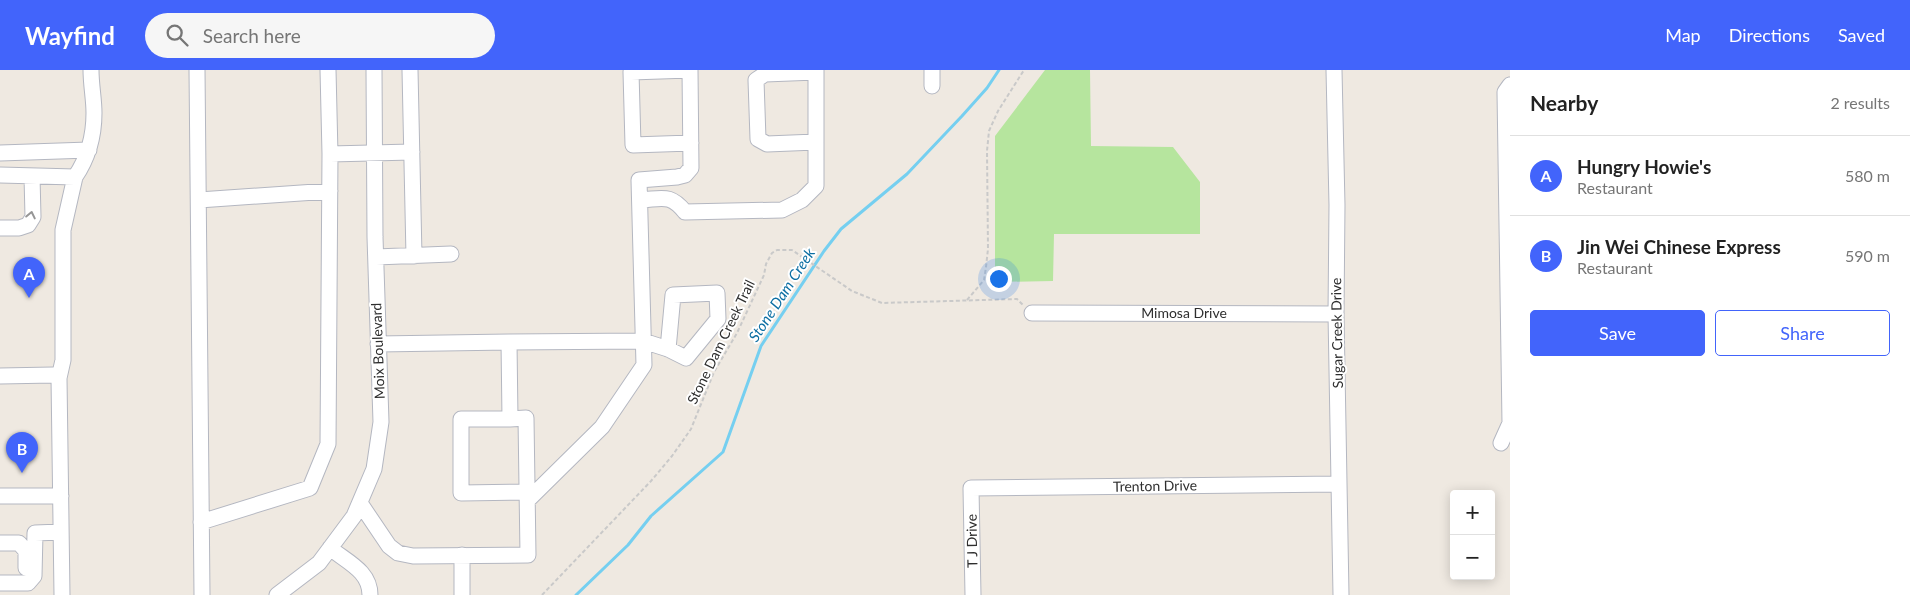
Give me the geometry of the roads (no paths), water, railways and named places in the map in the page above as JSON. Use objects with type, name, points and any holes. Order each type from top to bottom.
[{"type":"street","points":[[62,595],[60,378],[63,360],[63,230],[75,177],[85,162],[92,137],[94,114],[91,70]]},
{"type":"street","points":[[197,70],[202,595]]},
{"type":"street","points":[[201,522],[310,488],[328,444],[330,191],[328,70]]},
{"type":"street","name":"Moix Boulevard","points":[[277,595],[319,563],[354,516],[374,469],[380,422],[374,70]]},
{"type":"street","points":[[410,70],[414,256]]},
{"type":"street","points":[[360,503],[389,546],[398,553],[413,556],[528,555],[528,496],[526,418],[461,419],[461,493],[528,496],[602,427],[644,364],[639,180],[685,175],[691,168],[691,143],[690,70],[631,72],[633,145],[691,143]]},
{"type":"street","points":[[932,70],[932,86]]},
{"type":"street","name":"Sugar Creek Drive","points":[[1334,70],[1341,595]]},
{"type":"street","points":[[640,200],[672,199],[685,212],[782,210],[802,200],[816,186],[816,142],[816,71],[765,74],[756,80],[755,97],[758,139],[760,142],[767,144],[816,142]]},
{"type":"street","points":[[1500,444],[1510,423],[1505,92],[1510,85]]},
{"type":"street","points":[[0,153],[89,150]]},
{"type":"street","points":[[330,154],[412,152]]},
{"type":"street","points":[[0,175],[75,177]]},
{"type":"street","points":[[0,228],[20,228],[28,225],[33,216],[32,176]]},
{"type":"street","points":[[199,200],[330,191]]},
{"type":"street","points":[[376,257],[451,254]]},
{"type":"street","points":[[378,344],[643,341],[668,349],[686,358],[718,319],[717,293],[673,295],[668,349]]},
{"type":"street","name":"Mimosa Drive","points":[[1032,313],[1336,314]]},
{"type":"street","points":[[509,342],[510,419]]},
{"type":"street","points":[[0,376],[55,375],[60,378]]},
{"type":"street","name":"Trenton Drive","points":[[972,488],[1339,484]]},
{"type":"street","name":"T J Drive","points":[[972,488],[973,595]]},
{"type":"street","points":[[0,496],[61,496]]},
{"type":"street","points":[[0,534],[62,532]]},
{"type":"street","points":[[0,583],[28,583],[34,576],[35,534]]},
{"type":"street","points":[[0,544],[19,543],[26,550],[26,572],[19,576],[0,576]]},
{"type":"street","points":[[330,548],[364,573],[370,586],[370,595]]},
{"type":"street","points":[[462,555],[462,595]]},
{"type":"waterway","name":"Stone Dam Creek","points":[[576,595],[628,545],[651,516],[723,452],[761,346],[824,251],[841,229],[907,174],[987,88],[999,70]]},
{"type":"place","name":"Hungry Howie's","points":[[29,298]]},
{"type":"place","name":"Jin Wei Chinese Express","points":[[22,473]]}]
